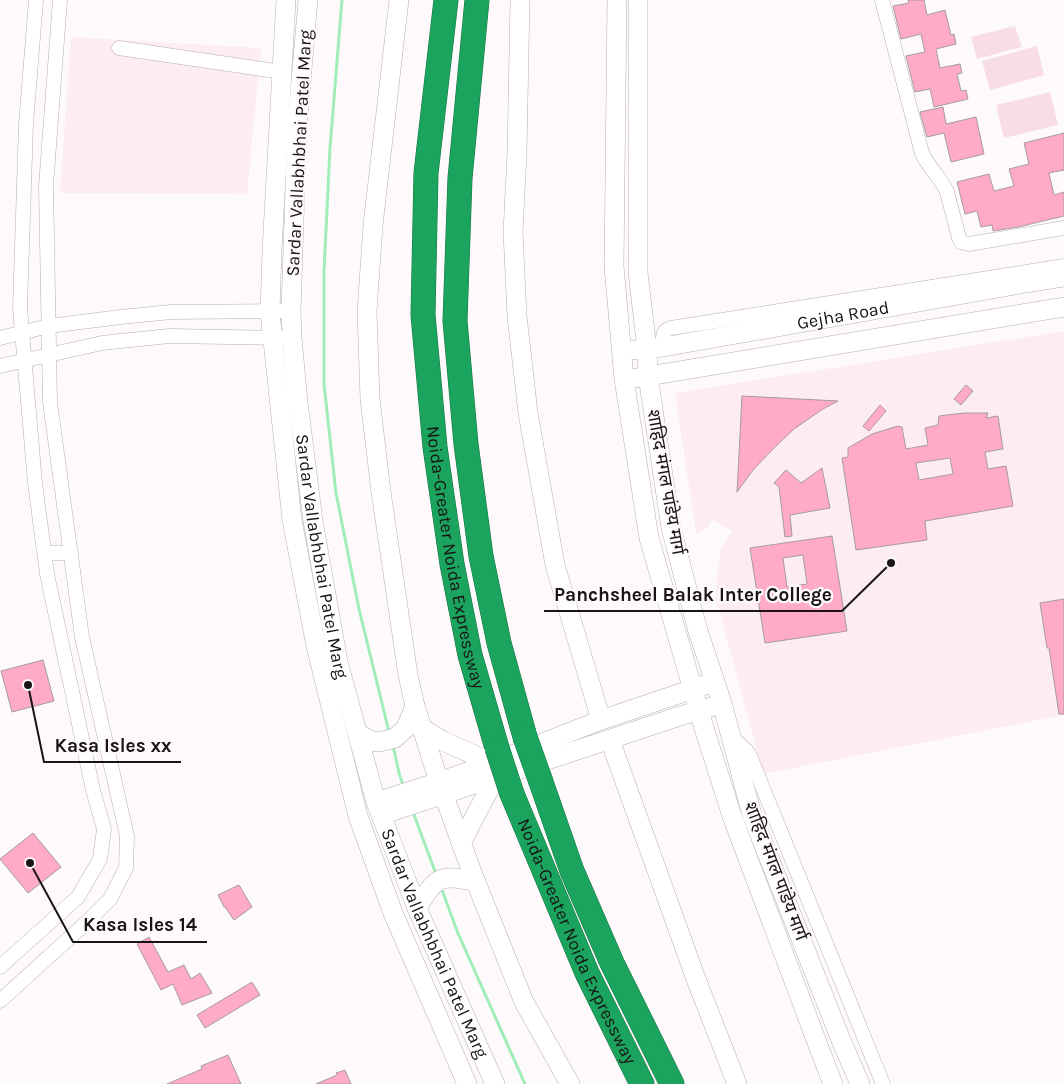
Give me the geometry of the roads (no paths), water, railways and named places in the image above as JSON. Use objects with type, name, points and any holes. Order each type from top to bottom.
[{"type":"highway","name":"Noida-Greater Noida Expressway","points":[[446,0],[426,173],[423,315],[435,447],[452,564],[470,655],[495,762],[512,794],[587,973],[642,1084]]},
{"type":"highway","name":"Noida-Greater Noida Expressway","points":[[476,0],[460,178],[455,321],[466,444],[481,556],[499,644],[525,737],[572,871],[612,962],[672,1084]]},
{"type":"street","points":[[0,967],[78,898],[100,859],[104,829],[93,790],[47,574],[35,483],[24,360],[20,308],[26,124],[36,0]]},
{"type":"street","points":[[0,1001],[110,899],[126,868],[126,836],[82,637],[50,402],[46,186],[60,0]]},
{"type":"street","name":"Sardar Vallabhbhai Patel Marg","points":[[286,0],[270,312],[292,520],[316,646],[358,816],[393,914],[467,1084]]},
{"type":"street","name":"Sardar Vallabhbhai Patel Marg","points":[[308,0],[297,127],[291,311],[298,402],[313,521],[338,662],[378,808],[417,908],[495,1084]]},
{"type":"street","points":[[398,0],[373,225],[367,312],[370,399],[408,675],[415,706],[441,788],[476,882],[524,1002],[570,1084]]},
{"type":"street","points":[[520,0],[514,232],[517,316],[528,413],[554,565],[601,720]]},
{"type":"street","points":[[617,0],[614,266],[624,380],[649,538],[699,711],[732,816],[820,1054],[834,1084]]},
{"type":"street","name":"शाहिद मंगल पांडेय मार्ग","points":[[638,0],[638,273],[655,348],[648,376],[671,528],[698,631],[722,703],[752,815],[860,1084]]},
{"type":"street","points":[[882,0],[922,153],[945,186],[961,242],[969,244],[1064,228]]},
{"type":"street","points":[[119,48],[282,72]]},
{"type":"street","points":[[888,300],[1064,266]]},
{"type":"street","name":"Gejha Road","points":[[622,352],[655,348],[888,300],[1064,277]]},
{"type":"street","name":"Gejha Road","points":[[624,380],[1064,307]]},
{"type":"street","points":[[0,338],[49,326],[171,312],[291,311]]},
{"type":"street","points":[[0,366],[102,343],[168,336],[292,338]]},
{"type":"street","points":[[45,553],[71,554]]},
{"type":"street","points":[[378,808],[441,788],[495,762],[601,720],[715,682]]},
{"type":"street","points":[[422,728],[443,741],[495,762],[610,740],[722,703]]},
{"type":"street","points":[[358,734],[372,741],[387,740],[406,728],[415,706]]},
{"type":"street","points":[[731,736],[747,750],[750,756],[883,1084]]},
{"type":"street","points":[[610,740],[696,979],[738,1084]]},
{"type":"street","points":[[461,843],[495,762]]},
{"type":"street","points":[[417,908],[429,888],[443,878],[456,877],[476,882]]},
{"type":"waterway","points":[[342,0],[330,148],[324,271],[324,384],[336,493],[359,609],[389,732]]},
{"type":"waterway","points":[[393,745],[404,788]]},
{"type":"waterway","points":[[413,812],[436,874]]},
{"type":"waterway","points":[[441,887],[457,931],[525,1084]]},
{"type":"place","name":"Panchsheel Balak Inter College","points":[[891,563]]},
{"type":"place","name":"Kasa Isles xx","points":[[28,685]]},
{"type":"place","name":"Kasa Isles 14","points":[[30,863]]}]
